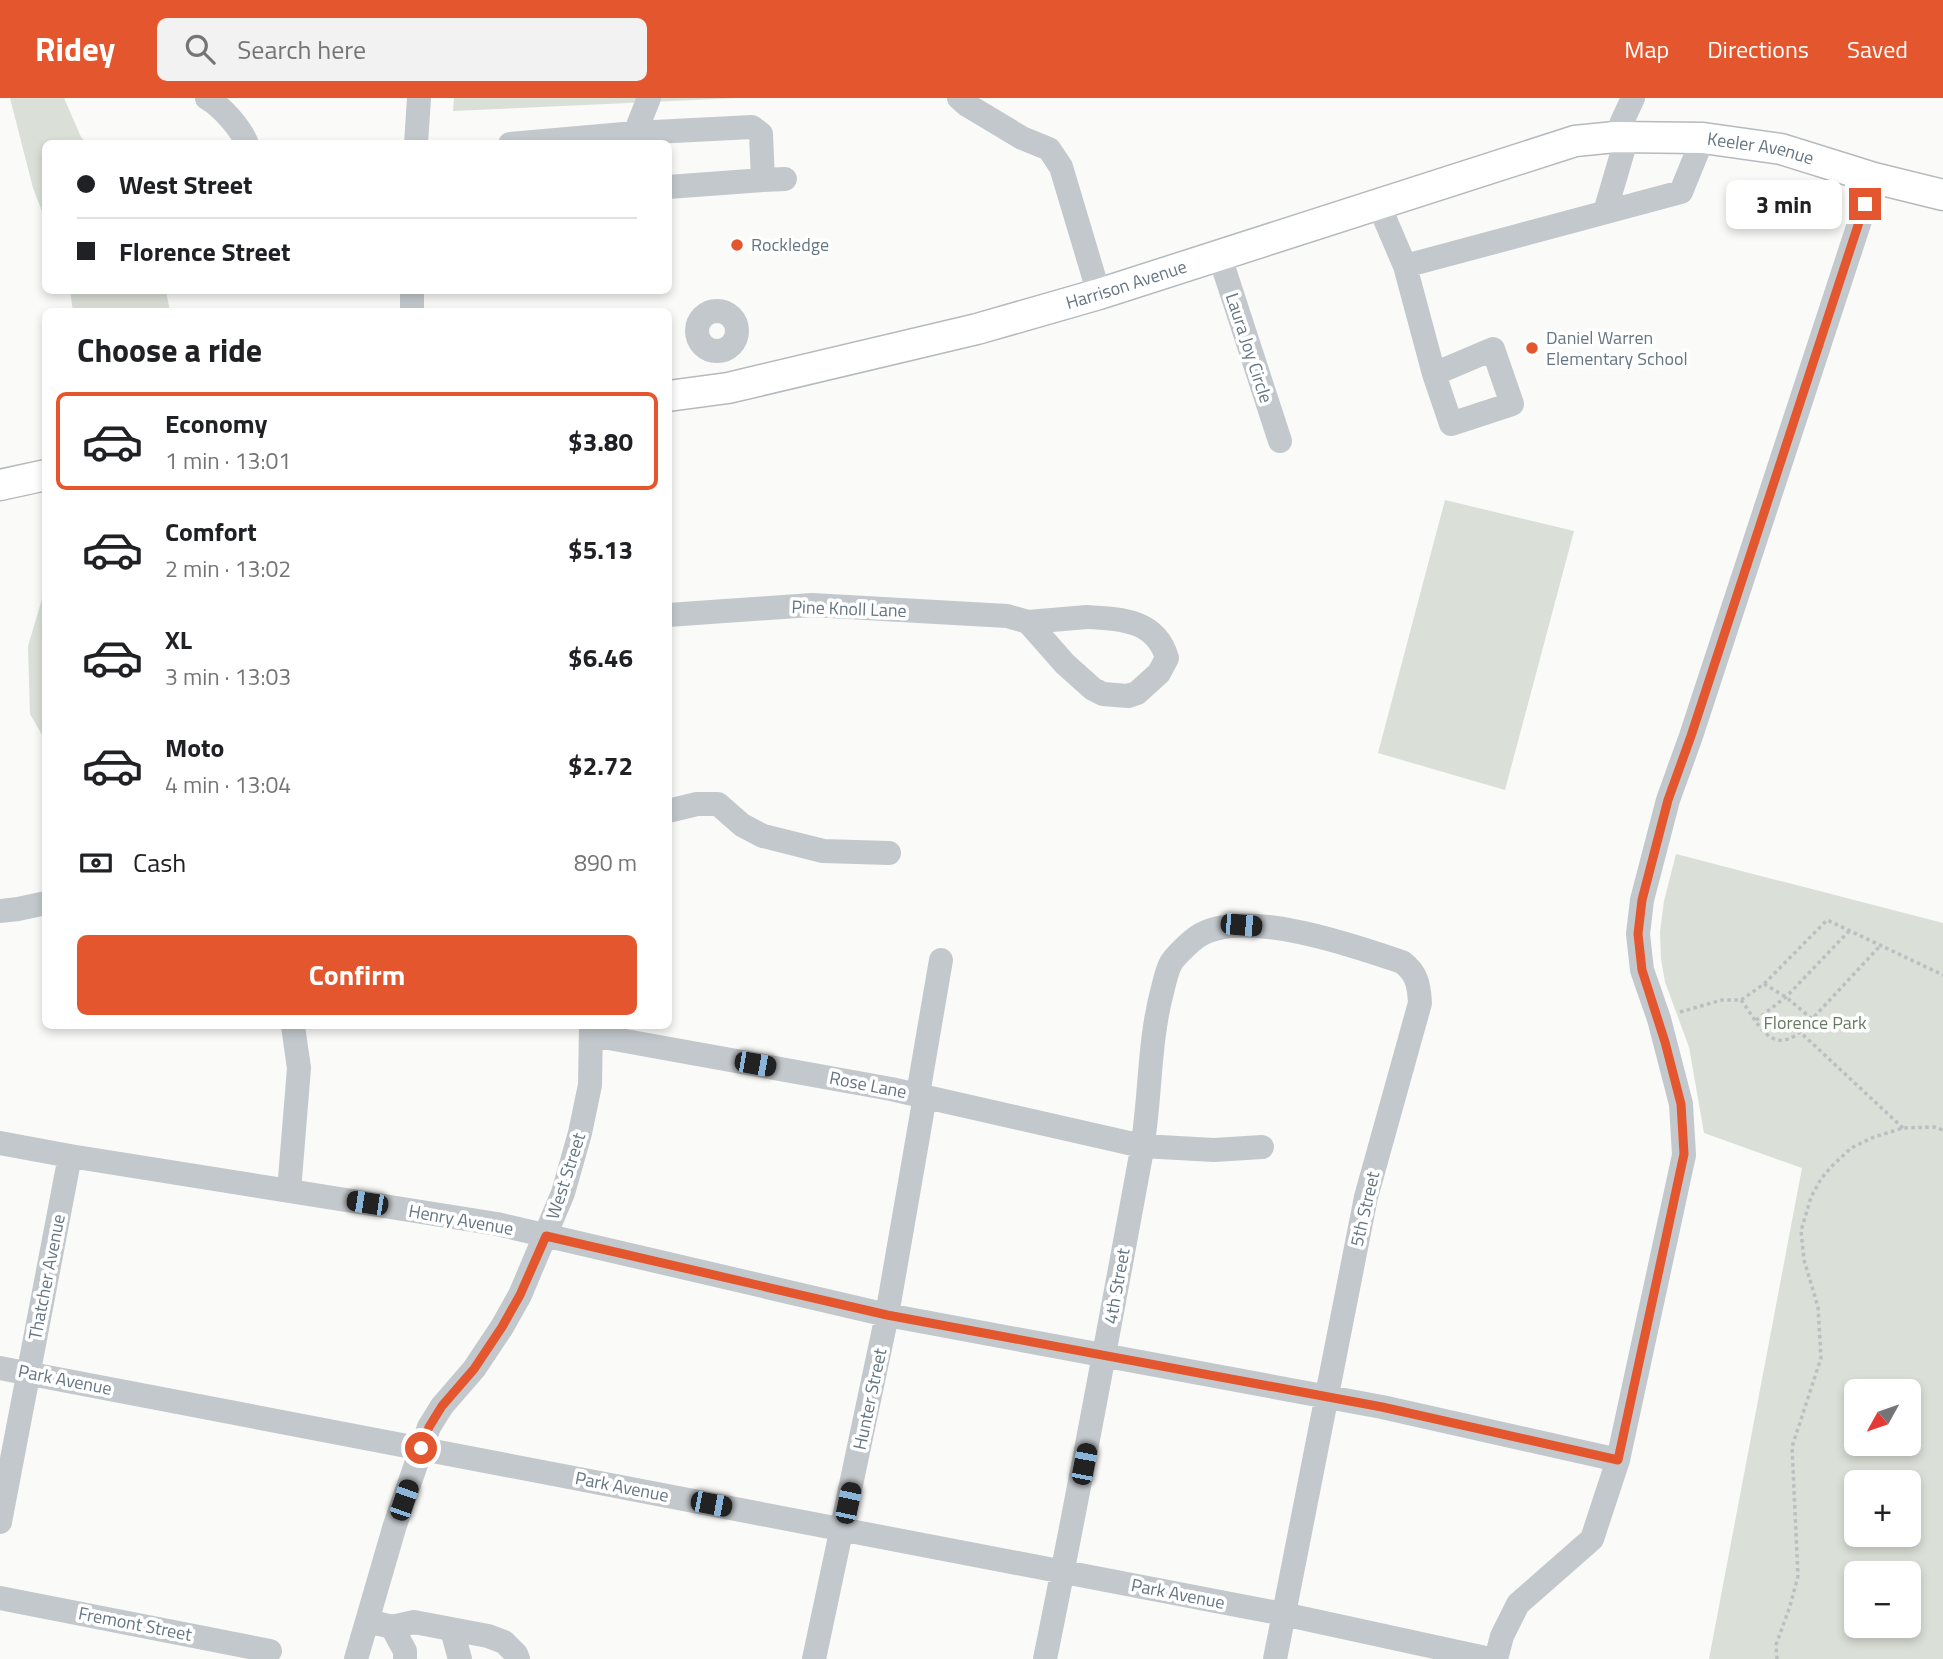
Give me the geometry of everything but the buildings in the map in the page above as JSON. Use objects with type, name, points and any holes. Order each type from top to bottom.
[{"type":"main road","name":"Keeler Avenue","points":[[1575,141],[1621,137],[1703,138],[1781,149],[1874,178],[1943,195]]},
{"type":"main road","name":"Harrison Avenue","points":[[672,395],[723,388],[977,329],[1098,294],[1575,141]]},
{"type":"main road","points":[[0,485],[42,476]]},
{"type":"street","points":[[206,98],[243,133],[246,140]]},
{"type":"street","points":[[416,140],[419,98]]},
{"type":"street","points":[[635,133],[649,98]]},
{"type":"street","points":[[958,98],[1022,138],[1049,149],[1061,167],[1098,294]]},
{"type":"street","points":[[1605,212],[1621,137],[1633,98]]},
{"type":"street","points":[[555,140],[752,127],[761,134],[774,180],[672,187]]},
{"type":"street","points":[[1405,266],[1681,192],[1703,138]]},
{"type":"street","points":[[1496,1659],[1502,1636],[1518,1604],[1592,1539],[1618,1460],[1684,1154],[1681,1104],[1642,970],[1638,934],[1642,900],[1668,800],[1874,178]]},
{"type":"street","points":[[1378,203],[1405,266],[1434,374]]},
{"type":"street","name":"Laura Joy Circle","points":[[1219,254],[1280,442]]},
{"type":"street","points":[[718,351],[723,388]]},
{"type":"street","name":"Pine Knoll Lane","points":[[672,615],[812,605],[1007,616],[1028,622],[1087,617],[1120,619],[1151,630],[1163,645],[1167,658],[1159,673],[1137,693],[1128,696],[1103,694],[1093,690],[1065,664],[1028,622]]},
{"type":"street","points":[[672,810],[697,804],[718,804],[742,825],[763,836],[823,851],[888,853]]},
{"type":"street","points":[[0,911],[42,904]]},
{"type":"street","name":"5th Street","points":[[1210,930],[1241,925],[1280,928],[1347,943],[1402,962],[1419,982],[1420,1003],[1366,1197],[1275,1659]]},
{"type":"street","name":"4th Street","points":[[1045,1659],[1105,1356],[1142,1146],[1155,1027],[1163,989],[1171,962],[1197,937],[1210,930]]},
{"type":"street","name":"Hunter Street","points":[[814,1659],[887,1315],[941,960]]},
{"type":"street","points":[[289,1191],[299,1068],[293,1029]]},
{"type":"street","name":"Rose Lane","points":[[592,1030],[922,1095],[1142,1146],[1214,1150],[1262,1147]]},
{"type":"street","name":"West Street","points":[[356,1659],[395,1525],[429,1427],[442,1406],[474,1369],[502,1327],[520,1295],[563,1193],[590,1085],[592,1030]]},
{"type":"street","name":"Henry Avenue","points":[[0,1143],[497,1224],[887,1315],[1382,1407],[1618,1460]]},
{"type":"street","name":"Thatcher Avenue","points":[[0,1522],[70,1156]]},
{"type":"street","name":"Park Avenue","points":[[0,1368],[1283,1614],[1490,1659]]},
{"type":"street","name":"Fremont Street","points":[[0,1598],[271,1651]]},
{"type":"street","points":[[367,1621],[392,1628],[414,1622],[488,1636],[504,1642],[518,1659]]},
{"type":"street","points":[[392,1628],[405,1651],[405,1659]]},
{"type":"street","points":[[452,1630],[460,1659]]},
{"type":"path","points":[[1675,1013],[1722,1000],[1741,1000],[1764,984],[1827,919],[1943,975]]},
{"type":"path","points":[[1756,1020],[1786,997],[1849,931]]},
{"type":"path","points":[[1741,1000],[1765,1033],[1775,1041],[1789,1041],[1880,946]]},
{"type":"path","points":[[1764,984],[1786,997],[1812,1019]]},
{"type":"path","points":[[1800,1032],[1903,1128]]},
{"type":"path","points":[[1777,1659],[1776,1646],[1798,1576],[1792,1447],[1821,1358],[1818,1307],[1804,1260],[1801,1231],[1811,1197],[1821,1179],[1851,1148],[1903,1128],[1934,1127],[1943,1130]]},
{"type":"green space","points":[[10,98],[64,98],[84,140],[42,140],[42,211],[33,188]]},
{"type":"green space","points":[[454,98],[737,98],[453,111]]},
{"type":"green space","points":[[70,294],[167,294],[169,308],[73,308]]},
{"type":"green space","points":[[1445,500],[1574,531],[1505,790],[1378,753]]},
{"type":"green space","points":[[42,599],[42,735],[30,714],[28,646]]},
{"type":"green space","name":"Florence Park","points":[[1676,854],[1943,923],[1943,1659],[1709,1659],[1802,1168],[1704,1133],[1689,1047],[1665,982],[1660,932],[1664,901]]},
{"type":"place","name":"Rockledge","points":[[737,245]]},
{"type":"place","name":"Daniel Warren Elementary School","points":[[1532,348]]},
{"type":"route","points":[[421,1448],[429,1427],[442,1406],[474,1369],[502,1327],[520,1295],[546,1236],[887,1315],[1382,1407],[1618,1460],[1684,1154],[1681,1104],[1659,1019],[1642,970],[1638,934],[1642,900],[1668,800],[1865,204]]}]
